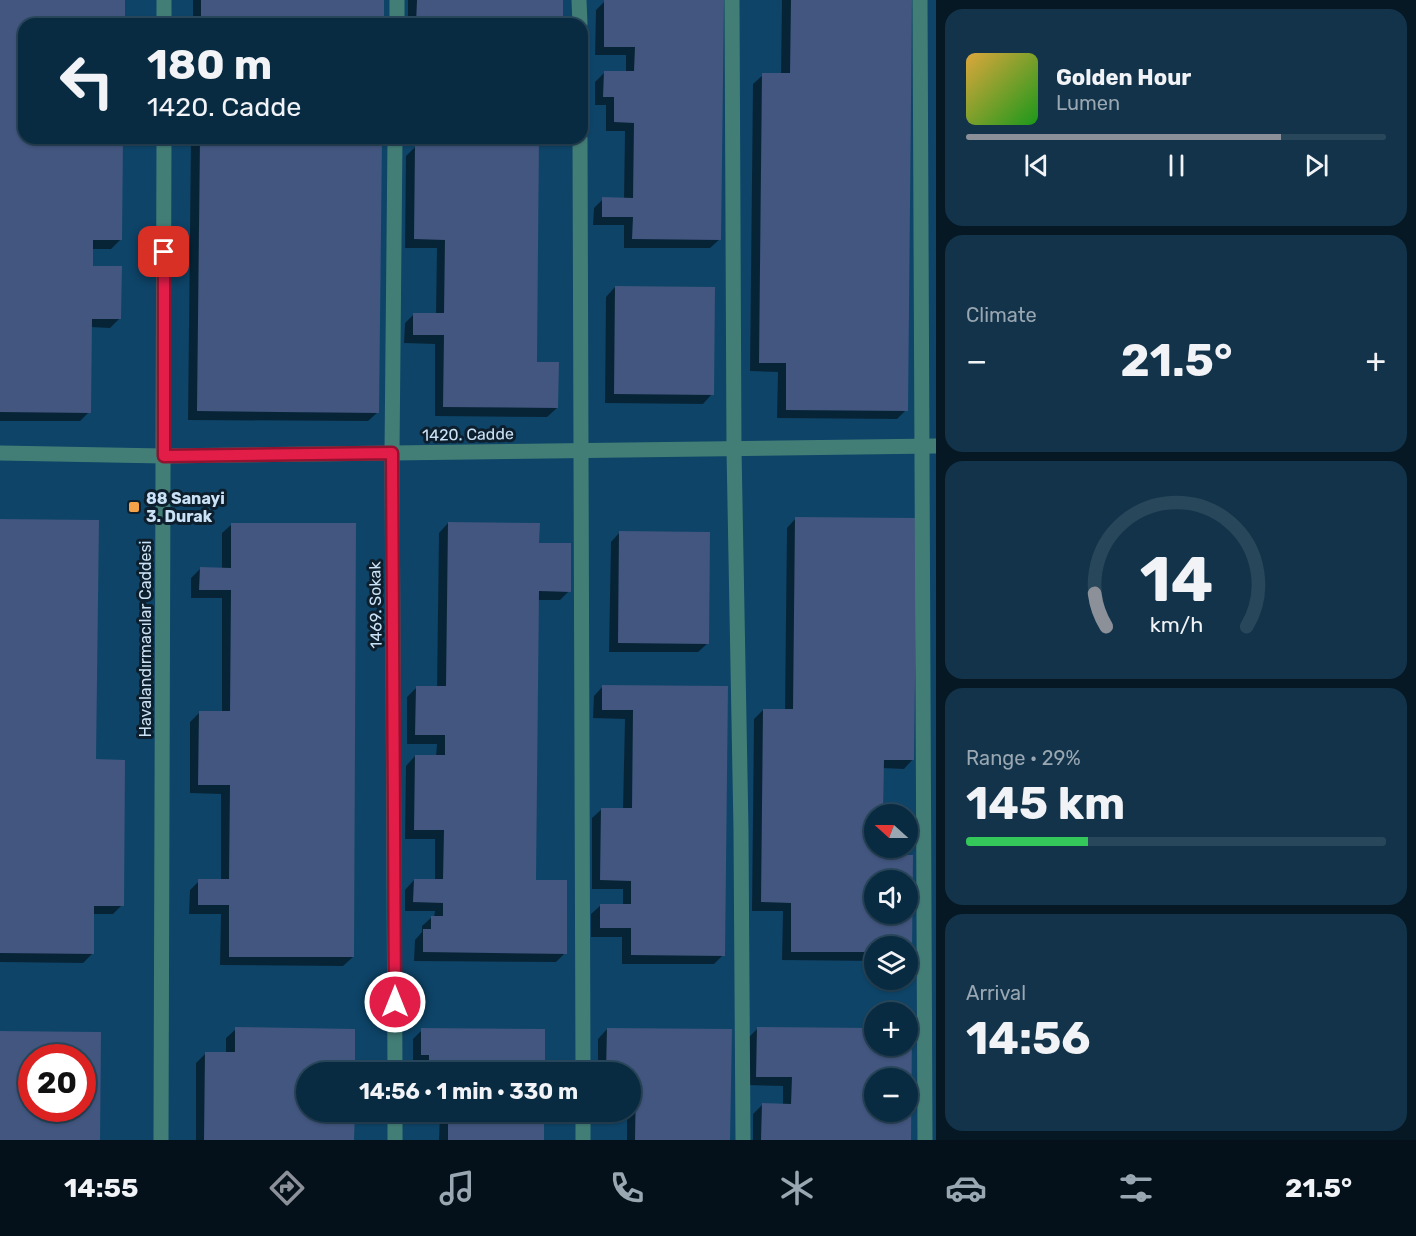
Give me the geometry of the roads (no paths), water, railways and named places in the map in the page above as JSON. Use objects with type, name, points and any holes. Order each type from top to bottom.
[{"type":"street","points":[[164,0],[164,18]]},
{"type":"street","points":[[397,0],[397,18]]},
{"type":"street","points":[[579,0],[580,18]]},
{"type":"street","points":[[732,0],[734,449],[741,818],[743,1140]]},
{"type":"street","points":[[920,0],[930,447],[925,1140]]},
{"type":"street","name":"Havalandırmacılar Caddesi","points":[[161,1140],[164,144]]},
{"type":"street","name":"1469. Sokak","points":[[395,144],[392,453],[395,1062]]},
{"type":"street","points":[[580,144],[583,1062]]},
{"type":"street","name":"1420. Cadde","points":[[0,453],[164,456],[930,447]]},
{"type":"street","points":[[395,1122],[395,1140]]},
{"type":"street","points":[[583,1122],[583,1140]]},
{"type":"place","name":"88 Sanayi 3. Durak","points":[[134,507]]}]
